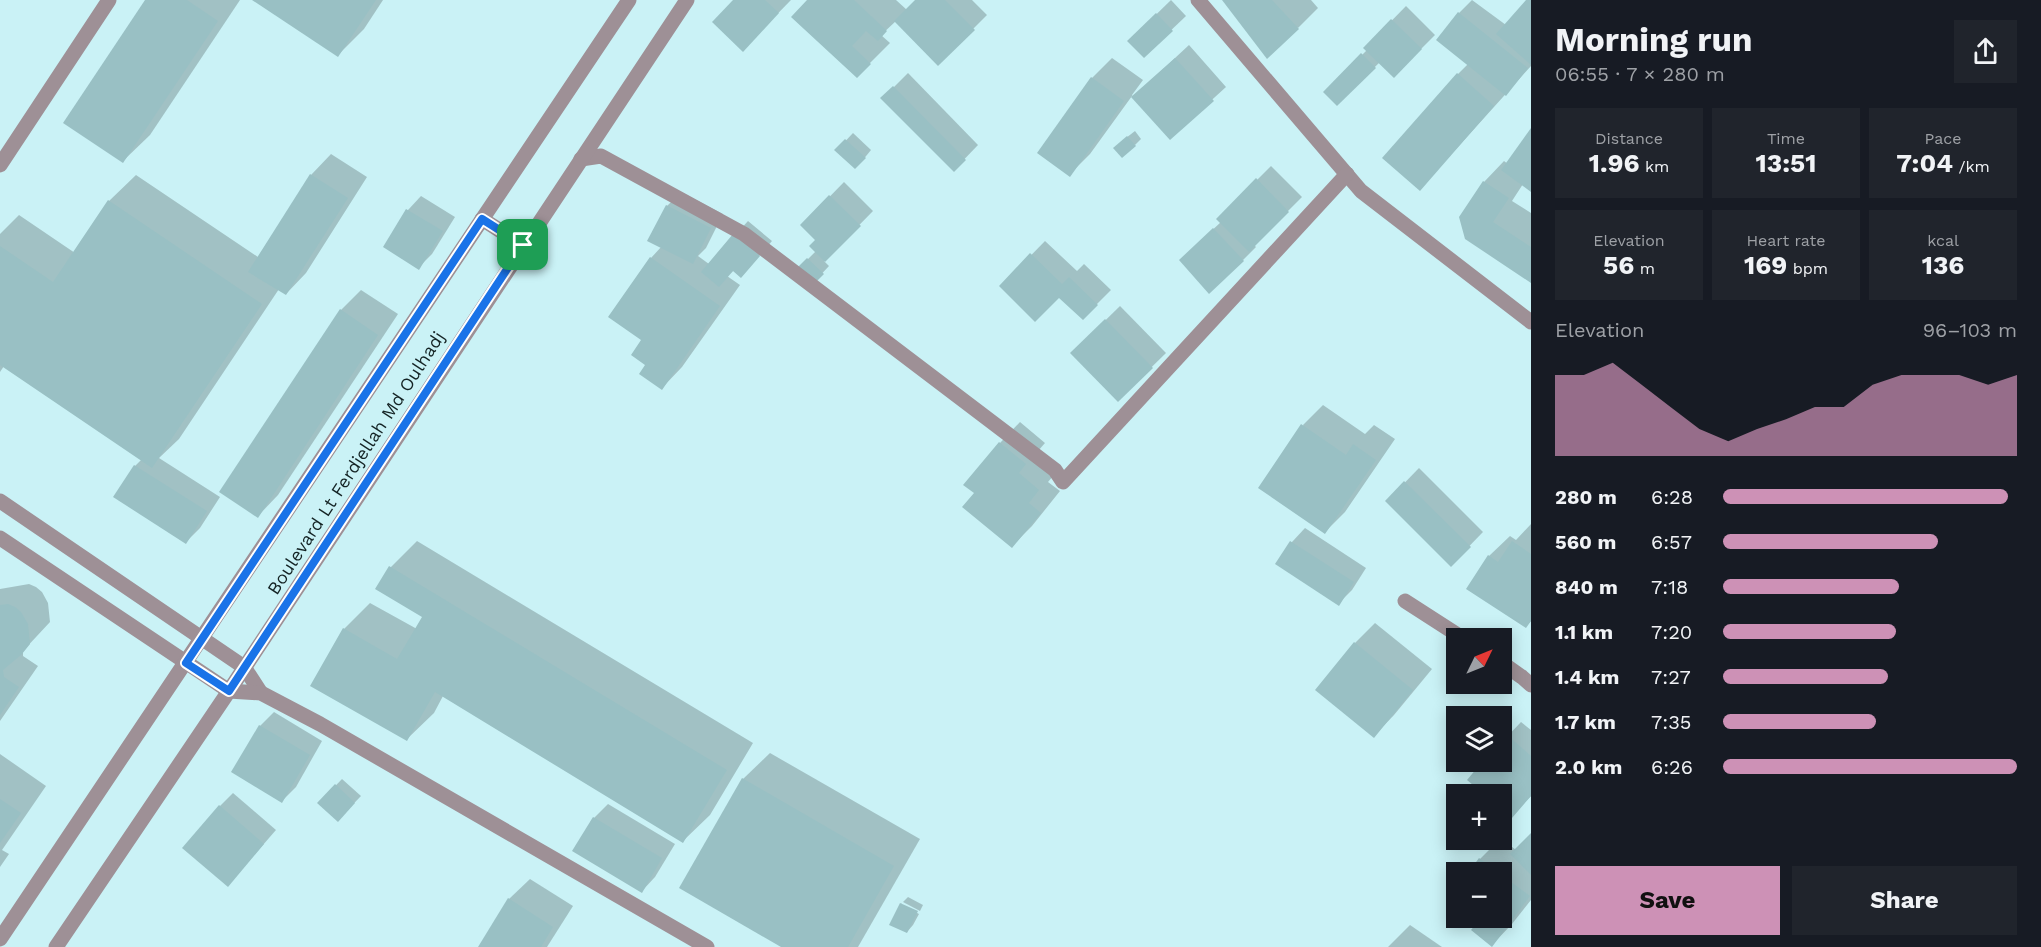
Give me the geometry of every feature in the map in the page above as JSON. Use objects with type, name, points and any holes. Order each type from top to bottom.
[{"type":"street","points":[[0,165],[109,0]]},
{"type":"street","name":"Boulevard Lt Ferdjellah Md Oulhadj","points":[[0,939],[629,0]]},
{"type":"street","name":"Boulevard Lt Ferdjellah Md Oulhadj","points":[[56,947],[229,691],[687,0]]},
{"type":"street","points":[[1197,0],[1361,191],[1531,322]]},
{"type":"street","points":[[580,159],[600,156],[744,234],[1055,470],[1063,482],[1347,174]]},
{"type":"street","points":[[482,219],[523,245]]},
{"type":"street","points":[[0,501],[244,667],[261,693]]},
{"type":"street","points":[[0,538],[229,691],[261,693],[320,724],[707,947]]},
{"type":"street","points":[[1406,601],[1447,628]]},
{"type":"street","points":[[1512,671],[1531,685]]},
{"type":"building","points":[[145,0],[187,0],[218,21],[123,163],[63,123]]},
{"type":"building","points":[[252,0],[376,0],[338,57]]},
{"type":"building","points":[[733,0],[765,0],[779,13],[743,52],[712,22]]},
{"type":"building","points":[[807,0],[854,0],[887,31],[878,41],[866,31],[852,46],[871,64],[857,78],[791,17]]},
{"type":"building","points":[[915,0],[945,0],[975,30],[938,66],[894,21]]},
{"type":"building","points":[[1222,0],[1272,0],[1299,29],[1267,59]]},
{"type":"building","points":[[1526,0],[1531,0],[1531,65],[1496,34]]},
{"type":"building","points":[[1458,12],[1528,68],[1506,96],[1436,40]]},
{"type":"building","points":[[1156,13],[1173,31],[1144,58],[1127,41]]},
{"type":"building","points":[[1391,19],[1422,49],[1394,78],[1363,48]]},
{"type":"building","points":[[1361,53],[1376,68],[1337,106],[1323,92]]},
{"type":"building","points":[[1175,58],[1214,101],[1170,140],[1131,97]]},
{"type":"building","points":[[1457,73],[1494,106],[1420,191],[1382,158]]},
{"type":"building","points":[[1091,77],[1124,101],[1070,177],[1037,153]]},
{"type":"building","points":[[893,86],[966,160],[954,172],[880,98]]},
{"type":"building","points":[[1531,128],[1531,192],[1501,170]]},
{"type":"building","points":[[1127,136],[1136,146],[1122,158],[1113,148]]},
{"type":"building","points":[[845,139],[866,158],[855,169],[834,150]]},
{"type":"building","points":[[310,174],[348,198],[286,295],[248,272]]},
{"type":"building","points":[[1256,178],[1289,212],[1249,252],[1216,219]]},
{"type":"building","points":[[1483,181],[1509,198],[1493,222],[1531,247],[1531,283],[1465,239],[1459,217]]},
{"type":"building","points":[[829,195],[861,226],[825,262],[809,246],[815,240],[800,225]]},
{"type":"building","points":[[108,200],[262,304],[152,468],[0,365],[0,246],[53,282]]},
{"type":"building","points":[[666,205],[711,228],[693,264],[647,241]]},
{"type":"building","points":[[406,209],[443,231],[419,270],[383,247]]},
{"type":"building","points":[[1213,228],[1244,261],[1209,294],[1179,260]]},
{"type":"building","points":[[733,234],[760,256],[741,278],[733,271],[719,287],[701,272]]},
{"type":"building","points":[[1030,253],[1062,284],[1069,277],[1098,305],[1083,320],[1059,298],[1035,322],[999,286]]},
{"type":"building","points":[[650,257],[720,306],[662,390],[639,374],[645,365],[631,355],[641,340],[608,317]]},
{"type":"building","points":[[807,258],[824,274],[815,283],[798,267]]},
{"type":"building","points":[[340,309],[378,335],[258,518],[219,492]]},
{"type":"building","points":[[1105,319],[1153,368],[1118,402],[1070,353]]},
{"type":"building","points":[[1301,424],[1346,455],[1353,444],[1376,460],[1325,534],[1258,488]]},
{"type":"building","points":[[999,442],[1026,464],[1019,473],[1039,490],[1029,503],[1041,513],[1012,548],[962,507],[974,493],[963,485]]},
{"type":"building","points":[[134,465],[207,511],[186,544],[113,497]]},
{"type":"building","points":[[1404,481],[1471,547],[1451,567],[1385,501]]},
{"type":"building","points":[[1290,541],[1354,582],[1339,606],[1275,564]]},
{"type":"building","points":[[1512,541],[1531,554],[1531,621],[1526,628],[1466,589],[1488,555],[1498,562]]},
{"type":"building","points":[[389,566],[727,770],[683,843],[435,692],[407,741],[310,686],[343,628],[397,659],[422,617],[375,589]]},
{"type":"building","points":[[8,604],[21,612],[28,624],[30,644],[3,670],[4,677],[19,687],[0,715],[0,605]]},
{"type":"building","points":[[1354,642],[1413,690],[1374,738],[1315,690]]},
{"type":"building","points":[[259,725],[310,755],[282,803],[231,772]]},
{"type":"building","points":[[1512,739],[1531,756],[1531,796],[1512,818],[1512,784],[1472,784],[1467,780],[1474,772],[1512,772]]},
{"type":"building","points":[[742,778],[894,866],[848,947],[781,947],[679,888]]},
{"type":"building","points":[[335,784],[355,803],[338,822],[317,803]]},
{"type":"building","points":[[0,799],[21,813],[0,843]]},
{"type":"building","points":[[219,805],[264,844],[228,887],[182,848]]},
{"type":"building","points":[[593,817],[662,858],[642,893],[572,851]]},
{"type":"building","points":[[1531,833],[1531,875],[1510,854]]},
{"type":"building","points":[[1512,882],[1530,896],[1512,920]]},
{"type":"building","points":[[508,898],[553,927],[541,947],[478,947]]},
{"type":"building","points":[[900,903],[918,911],[907,933],[889,925]]},
{"type":"building","points":[[1473,928],[1506,928],[1492,947],[1471,930]]},
{"type":"route","points":[[482,219],[523,245],[229,691],[186,663],[482,219]]}]
